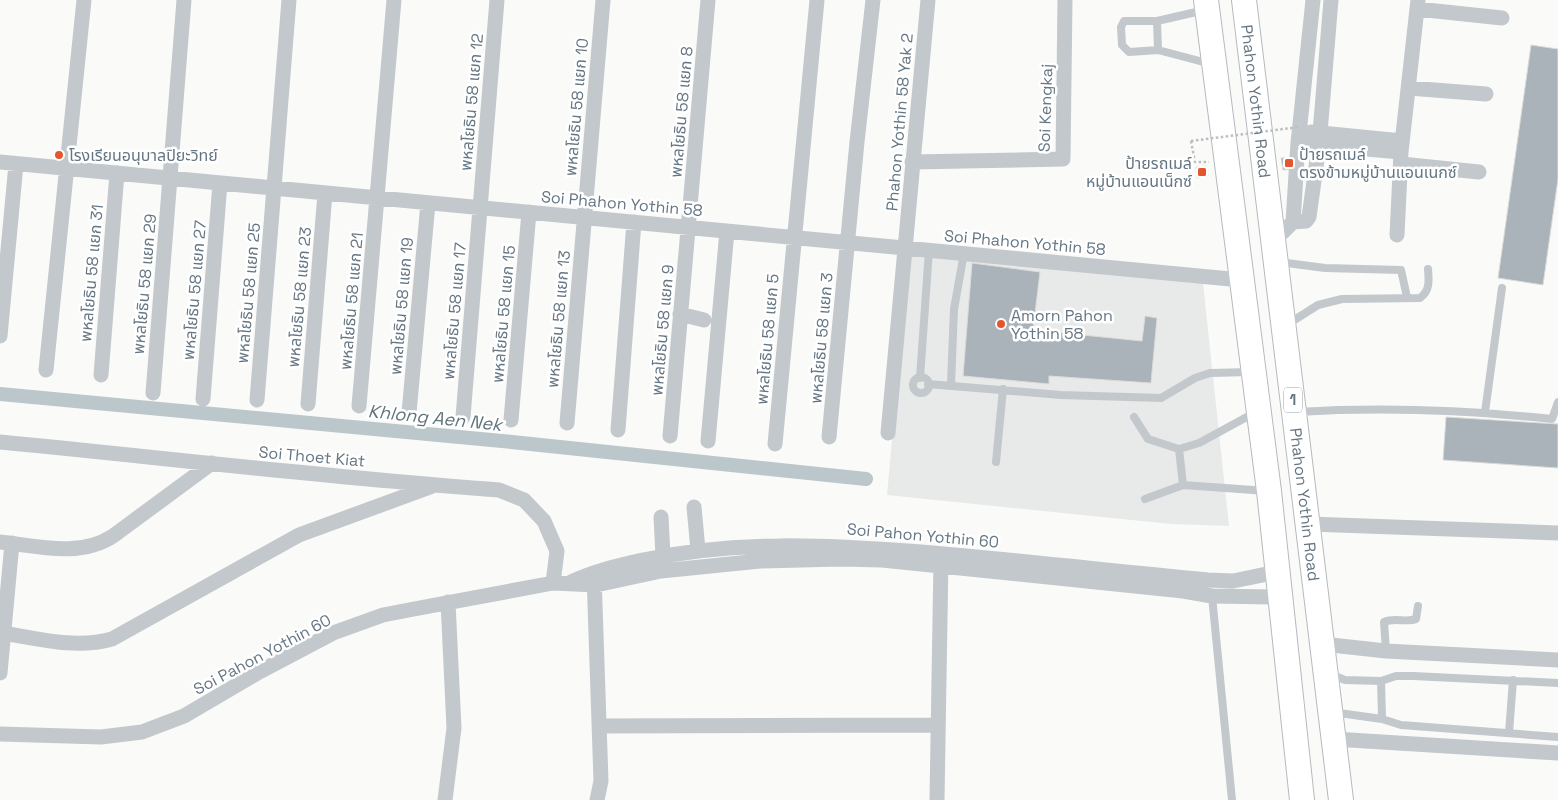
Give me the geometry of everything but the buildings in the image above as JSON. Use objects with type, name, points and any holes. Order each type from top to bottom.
[{"type":"main road","name":"Phahon Yothin Road","points":[[1244,0],[1341,800]]},
{"type":"main road","points":[[1206,5],[1269,491],[1278,597],[1302,800]]},
{"type":"street","points":[[46,370],[84,0]]},
{"type":"street","name":"พหลโยธิน 58 แยก 29","points":[[153,393],[184,0]]},
{"type":"street","name":"พหลโยธิน 58 แยก 25","points":[[257,400],[289,0]]},
{"type":"street","name":"พหลโยธิน 58 แยก 21","points":[[359,406],[394,0]]},
{"type":"street","name":"พหลโยธิน 58 แยก 12","points":[[480,208],[497,0]]},
{"type":"street","name":"พหลโยธิน 58 แยก 10","points":[[584,217],[603,0]]},
{"type":"street","name":"พหลโยธิน 58 แยก 8","points":[[688,227],[708,0]]},
{"type":"street","name":"พหลโยธิน 58 แยก 5","points":[[775,444],[817,0]]},
{"type":"street","name":"พหลโยธิน 58 แยก 3","points":[[829,437],[873,0]]},
{"type":"street","name":"Phahon Yothin 58 Yak 2","points":[[888,434],[928,0]]},
{"type":"street","name":"Soi Kengkaj","points":[[912,162],[1064,159],[1064,0]]},
{"type":"street","points":[[1293,222],[1299,134],[1313,0]]},
{"type":"street","points":[[1273,236],[1283,232],[1293,222],[1306,221],[1309,217],[1319,139],[1331,0]]},
{"type":"street","points":[[1398,235],[1402,152],[1418,5],[1502,18]]},
{"type":"street","points":[[1408,88],[1486,94]]},
{"type":"street","points":[[1299,134],[1402,152],[1479,172]]},
{"type":"street","name":"Soi Phahon Yothin 58","points":[[0,162],[1241,280]]},
{"type":"street","points":[[0,336],[16,164]]},
{"type":"street","name":"พหลโยธิน 58 แยก 31","points":[[101,376],[117,173]]},
{"type":"street","name":"พหลโยธิน 58 แยก 27","points":[[203,399],[220,183]]},
{"type":"street","name":"พหลโยธิน 58 แยก 23","points":[[308,404],[325,193]]},
{"type":"street","name":"พหลโยธิน 58 แยก 19","points":[[409,413],[428,203]]},
{"type":"street","name":"พหลโยธิน 58 แยก 17","points":[[463,417],[480,208]]},
{"type":"street","name":"พหลโยธิน 58 แยก 15","points":[[511,420],[530,212]]},
{"type":"street","name":"พหลโยธิน 58 แยก 13","points":[[567,423],[584,217]]},
{"type":"street","points":[[618,430],[634,222]]},
{"type":"street","name":"พหลโยธิน 58 แยก 9","points":[[670,436],[688,227]]},
{"type":"street","points":[[708,441],[727,231]]},
{"type":"street","points":[[680,314],[704,320]]},
{"type":"street","name":"Soi Thoet Kiat","points":[[0,442],[212,462],[239,467],[499,490],[524,500],[544,521],[557,551],[553,584]]},
{"type":"street","points":[[0,672],[6,543],[74,549],[96,545],[113,536],[212,462]]},
{"type":"street","points":[[3,633],[77,644],[97,643],[112,639],[299,535],[434,485]]},
{"type":"street","points":[[694,507],[698,550]]},
{"type":"street","points":[[660,517],[663,556]]},
{"type":"street","points":[[1309,524],[1558,533]]},
{"type":"street","name":"Soi Pahon Yothin 60","points":[[595,578],[663,556],[698,550],[810,544],[941,560],[1208,580],[1233,581],[1276,572]]},
{"type":"street","points":[[937,800],[941,560]]},
{"type":"street","name":"Soi Pahon Yothin 60","points":[[0,734],[101,737],[142,732],[184,716],[259,672],[333,633],[383,616],[448,602],[595,578],[760,561],[941,560]]},
{"type":"street","name":"Soi Pahon Yothin 60","points":[[971,562],[1212,596],[1278,597]]},
{"type":"street","points":[[595,578],[601,781],[597,800]]},
{"type":"street","points":[[445,800],[454,728],[448,602]]},
{"type":"street","points":[[1322,644],[1386,651],[1558,660]]},
{"type":"street","points":[[599,726],[937,725]]},
{"type":"street","points":[[1334,739],[1558,753]]},
{"type":"lane","points":[[1206,5],[1156,20],[1124,21],[1121,27],[1122,45],[1129,52],[1158,50],[1213,65]]},
{"type":"lane","points":[[1156,20],[1158,50]]},
{"type":"lane","points":[[920,378],[929,250]]},
{"type":"lane","points":[[951,385],[954,309],[964,253]]},
{"type":"lane","points":[[1277,261],[1325,268],[1401,270],[1407,297]]},
{"type":"lane","points":[[1284,326],[1318,305],[1342,299],[1420,298],[1426,294],[1429,285],[1428,270]]},
{"type":"lane","points":[[1485,412],[1502,288]]},
{"type":"lane","points":[[920,378],[928,384],[1061,395],[1161,398],[1195,378],[1210,373],[1253,372]]},
{"type":"lane","points":[[920,378],[914,381],[916,391],[924,392],[928,384]]},
{"type":"lane","points":[[996,462],[1003,389]]},
{"type":"lane","points":[[1295,412],[1335,410],[1485,412],[1555,419],[1558,402]]},
{"type":"lane","points":[[1134,417],[1148,439],[1179,449],[1199,443],[1258,410]]},
{"type":"lane","points":[[1179,449],[1184,486]]},
{"type":"lane","points":[[1145,499],[1184,486],[1269,491]]},
{"type":"lane","points":[[1212,596],[1232,800]]},
{"type":"lane","points":[[1386,651],[1384,622],[1390,620],[1412,621],[1416,618],[1418,606]]},
{"type":"lane","points":[[1326,672],[1340,679],[1381,680],[1396,676],[1413,676],[1558,683]]},
{"type":"lane","points":[[1381,680],[1382,718]]},
{"type":"lane","points":[[1509,733],[1513,680]]},
{"type":"lane","points":[[1331,711],[1382,718],[1402,725],[1558,737]]},
{"type":"path","points":[[1226,163],[1195,162],[1191,141],[1299,134]]},
{"type":"shaded area","points":[[909,254],[1203,283],[1229,526],[1171,524],[887,495]]},
{"type":"waterway","name":"Khlong Aen Nek","points":[[0,394],[502,441],[866,479]]},
{"type":"place","name":"โรงเรียนอนุบาลปิยะวิทย์","points":[[59,155]]},
{"type":"place","name":"ป้ายรถเมล์ ตรงข้ามหมู่บ้านแอนเนกซ์","points":[[1289,163]]},
{"type":"place","name":"ป้ายรถเมล์ หมู่บ้านแอนเน็กซ์","points":[[1202,172]]},
{"type":"place","name":"Amorn Pahon Yothin 58","points":[[1001,324]]}]
